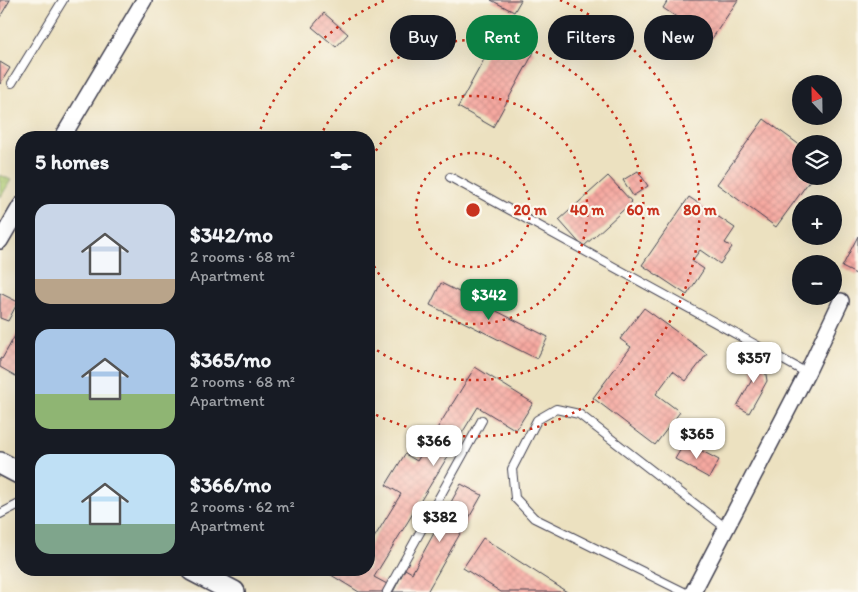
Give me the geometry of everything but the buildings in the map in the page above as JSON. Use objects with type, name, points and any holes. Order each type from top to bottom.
[{"type":"main road","points":[[0,462],[15,471]]},
{"type":"main road","points":[[203,576],[234,592]]},
{"type":"street","points":[[66,131],[144,0]]},
{"type":"street","points":[[0,241],[15,215]]},
{"type":"street","points":[[694,592],[807,373],[839,305]]},
{"type":"lane","points":[[12,83],[63,0]]},
{"type":"lane","points":[[450,177],[807,373]]},
{"type":"lane","points":[[684,592],[534,518],[515,498],[512,468],[537,420],[556,409],[579,414],[726,528]]},
{"type":"lane","points":[[387,592],[482,420]]},
{"type":"lane","points":[[0,514],[15,505]]},
{"type":"green space","points":[[0,175],[11,180],[0,198]]}]
